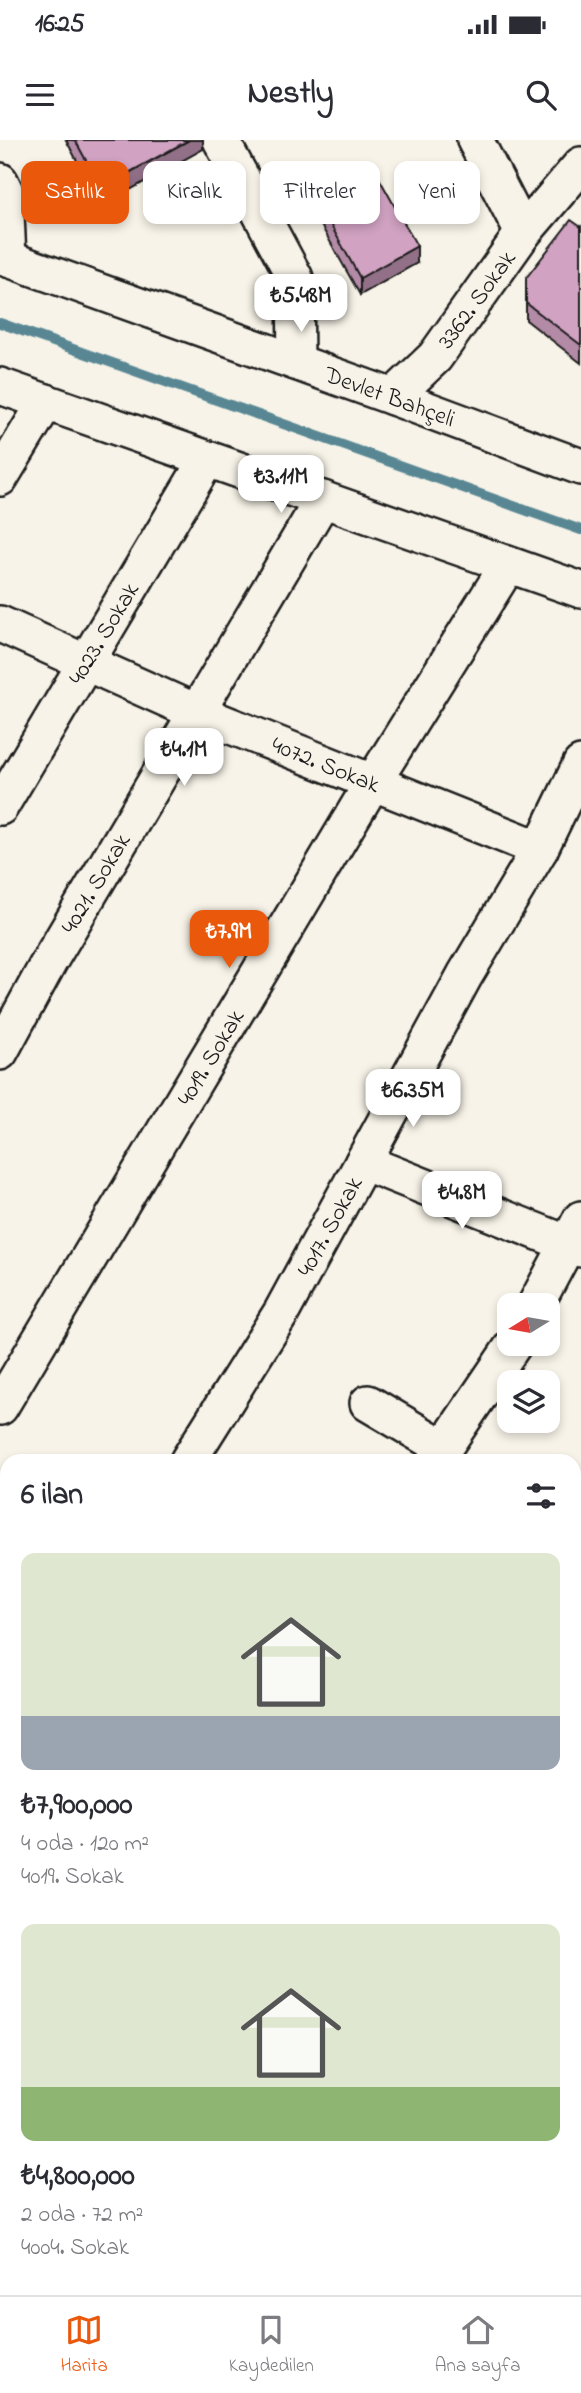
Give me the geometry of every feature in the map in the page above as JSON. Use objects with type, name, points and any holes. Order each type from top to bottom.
[{"type":"street","points":[[221,140],[295,278],[296,362]]},
{"type":"street","points":[[475,140],[523,233]]},
{"type":"street","name":"3362. Sokak","points":[[393,397],[435,356],[523,233],[581,165]]},
{"type":"street","points":[[0,181],[5,191],[4,258]]},
{"type":"street","name":"Devlet Bahçeli","points":[[4,258],[581,467]]},
{"type":"street","points":[[0,386],[581,590]]},
{"type":"street","points":[[0,478],[46,402]]},
{"type":"street","name":"4023. Sokak","points":[[0,807],[207,459]]},
{"type":"street","name":"4021. Sokak","points":[[0,1052],[50,960],[323,499]]},
{"type":"street","name":"4019. Sokak","points":[[0,1407],[373,782],[508,565]]},
{"type":"street","name":"4072. Sokak","points":[[0,624],[196,712],[540,849]]},
{"type":"street","name":"4017. Sokak","points":[[192,1454],[281,1313],[465,975],[540,849],[581,764]]},
{"type":"street","points":[[363,1162],[577,1237],[543,1293]]},
{"type":"street","points":[[441,1454],[506,1356]]},
{"type":"street","points":[[368,1404],[439,1454]]},
{"type":"building","points":[[75,140],[189,140],[150,161],[143,161],[143,165],[129,173],[129,161],[86,161]]},
{"type":"building","points":[[380,180],[394,205],[394,224],[405,224],[417,246],[360,278],[330,224],[380,224]]},
{"type":"building","points":[[571,220],[581,227],[581,345],[526,303],[526,278]]},
{"type":"waterway","points":[[0,323],[581,530]]}]
